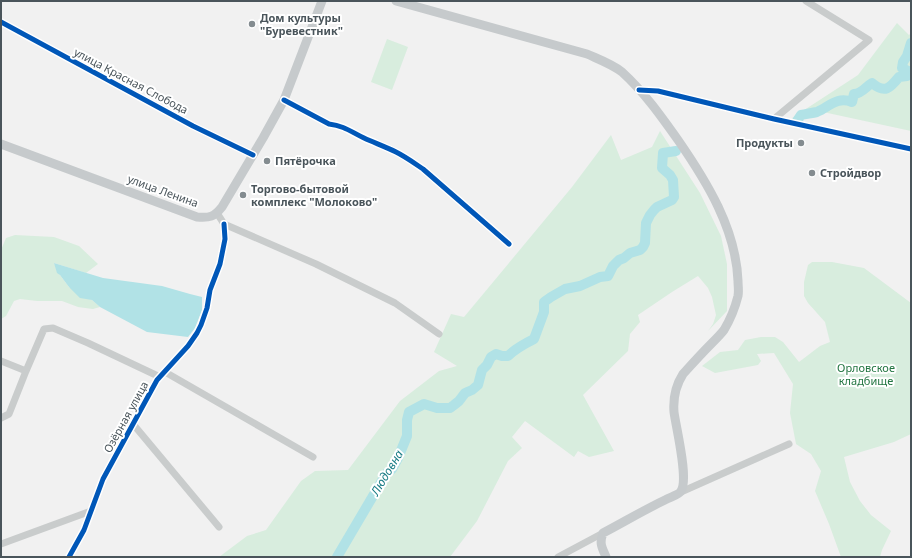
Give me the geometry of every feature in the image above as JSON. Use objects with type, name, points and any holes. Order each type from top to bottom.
[{"type":"main road","points":[[217,213],[222,208],[284,100],[322,1]]},
{"type":"main road","points":[[396,1],[587,54],[621,72],[651,102],[667,124],[696,167],[722,216],[736,261],[738,294],[733,311],[724,330],[682,374],[678,382],[674,400],[674,411],[683,466],[683,487],[681,492],[603,533],[600,544],[606,557]]},
{"type":"main road","name":"улица Ленина","points":[[1,144],[197,217],[208,218],[217,213]]},
{"type":"street","points":[[774,119],[869,40],[806,1]]},
{"type":"street","name":"улица Красная Слобода","points":[[1,22],[193,126],[253,155]]},
{"type":"street","points":[[639,90],[658,92],[911,149]]},
{"type":"street","points":[[284,100],[329,124],[350,130],[410,160],[423,169],[509,244]]},
{"type":"street","points":[[217,213],[224,224],[316,264],[395,303],[439,334]]},
{"type":"street","name":"Озёрная улица","points":[[69,557],[84,530],[103,479],[157,380],[188,346],[201,325],[210,290],[220,264],[225,239],[224,224]]},
{"type":"street","points":[[1,418],[10,414],[44,329],[53,328],[163,374],[313,457]]},
{"type":"street","points":[[1,361],[26,371]]},
{"type":"street","points":[[133,424],[219,527]]},
{"type":"street","points":[[681,492],[789,444]]},
{"type":"street","points":[[1,544],[91,511]]},
{"type":"street","points":[[558,557],[603,533]]},
{"type":"green space","points":[[897,23],[909,35],[911,33],[911,131],[823,112],[792,118],[858,75]]},
{"type":"green space","points":[[387,39],[408,47],[392,90],[371,82]]},
{"type":"green space","points":[[660,131],[700,193],[721,236],[727,264],[727,311],[708,331],[713,324],[716,315],[712,297],[708,288],[698,276],[638,315],[640,322],[630,334],[628,351],[583,395],[614,451],[589,457],[578,451],[574,457],[525,421],[512,437],[522,448],[508,461],[477,521],[450,557],[219,557],[247,536],[266,530],[301,481],[315,471],[348,470],[400,401],[439,371],[457,366],[434,352],[451,314],[464,317],[572,187],[611,135],[621,160],[652,147]]},
{"type":"green space","points":[[15,235],[54,237],[79,246],[98,264],[86,273],[54,263],[60,275],[69,287],[92,300],[100,307],[93,309],[78,307],[62,301],[20,299],[14,301],[6,316],[1,319],[1,250],[6,238]]},
{"type":"green space","name":"Орловское кладбище","points":[[812,262],[832,262],[864,268],[911,303],[911,434],[894,442],[844,457],[850,482],[860,501],[871,515],[891,531],[880,557],[841,557],[815,491],[821,471],[811,454],[796,444],[790,413],[793,384],[774,353],[757,354],[761,361],[758,365],[715,373],[702,366],[720,352],[738,350],[745,340],[761,337],[775,337],[783,342],[799,362],[820,346],[830,342],[825,322],[808,303],[804,296],[804,282],[808,265]]},
{"type":"water","points":[[54,263],[103,278],[162,286],[202,297],[202,310],[195,328],[188,337],[147,332],[100,307],[92,300],[80,298],[57,273]]},
{"type":"waterway","name":"Людовна","points":[[797,121],[801,115],[817,112],[837,101],[842,100],[852,102],[854,94],[862,91],[872,83],[884,89],[890,87],[899,77],[907,76],[908,71],[902,68],[911,43]]},
{"type":"waterway","name":"Людовна","points":[[337,557],[383,479],[392,469],[398,458],[407,436],[407,420],[409,412],[424,404],[437,408],[450,408],[459,401],[465,393],[478,385],[482,370],[487,365],[491,357],[496,354],[508,356],[513,351],[534,339],[544,312],[544,302],[565,289],[580,286],[600,277],[608,276],[613,266],[619,260],[630,253],[640,250],[645,243],[646,223],[650,215],[657,207],[672,200],[674,197],[673,180],[662,168],[663,153],[676,151]]},
{"type":"cycle path","points":[[1,22],[193,126],[253,155]]},
{"type":"cycle path","points":[[639,90],[658,91],[774,119],[911,149]]},
{"type":"cycle path","points":[[284,100],[329,124],[344,128],[407,158],[423,169],[509,244]]},
{"type":"cycle path","points":[[69,557],[84,530],[103,479],[157,380],[188,346],[201,325],[207,308],[210,290],[220,264],[225,239],[224,224]]},
{"type":"place","name":"Дом культуры \"Буревестник\"","points":[[252,24]]},
{"type":"place","name":"Продукты","points":[[801,143]]},
{"type":"place","name":"Пятёрочка","points":[[267,161]]},
{"type":"place","name":"Стройдвор","points":[[812,173]]},
{"type":"place","name":"Торгово-бытовой комплекс \"Молоково\"","points":[[243,195]]}]
